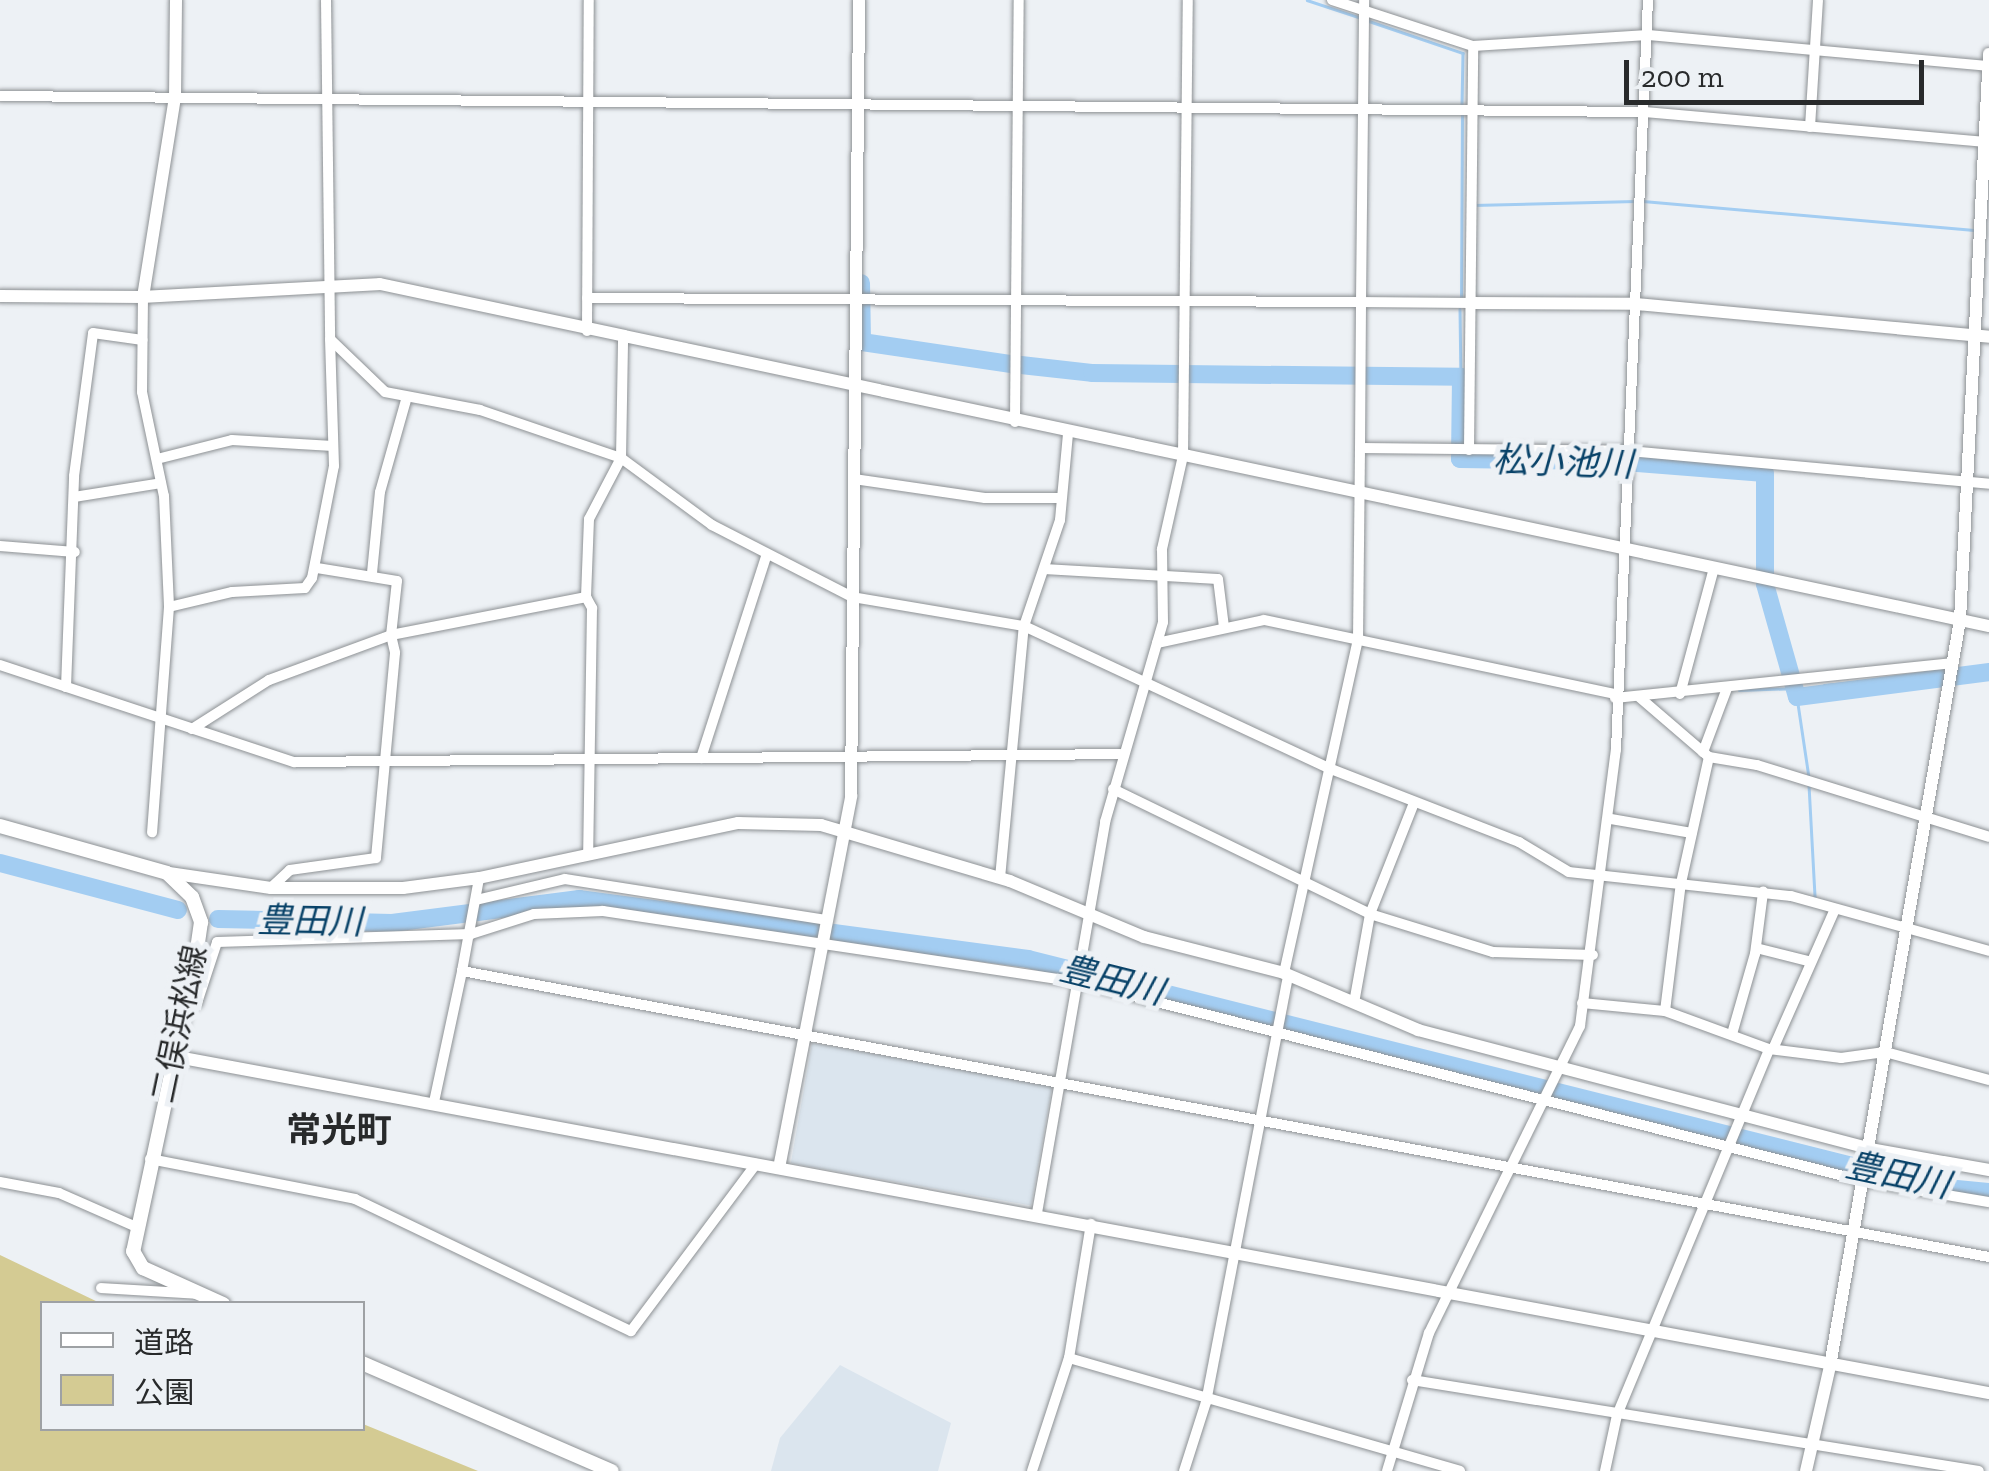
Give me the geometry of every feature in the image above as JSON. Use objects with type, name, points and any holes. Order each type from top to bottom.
[{"type":"main road","points":[[0,826],[167,873]]},
{"type":"main road","name":"二俣浜松線","points":[[134,1226],[201,922],[192,896],[167,873]]},
{"type":"main road","points":[[134,1226],[133,1251],[143,1268],[216,1301]]},
{"type":"main road","points":[[365,1364],[612,1471]]},
{"type":"street","points":[[152,832],[169,608],[157,459],[144,412],[143,297],[175,96],[176,0]]},
{"type":"street","points":[[169,608],[232,592],[305,588],[317,568],[333,446],[326,0]]},
{"type":"street","points":[[587,332],[589,0]]},
{"type":"street","points":[[778,1168],[845,829],[852,754],[858,0]]},
{"type":"street","points":[[1015,422],[1020,0]]},
{"type":"street","points":[[1036,1213],[1112,788],[1157,644],[1162,578],[1183,456],[1188,0]]},
{"type":"street","points":[[1332,0],[1364,7],[1473,46],[1648,35],[1988,66]]},
{"type":"street","points":[[1386,1471],[1412,1380],[1561,1075],[1592,955],[1612,819],[1648,0]]},
{"type":"street","points":[[1810,127],[1818,0]]},
{"type":"street","points":[[1184,1471],[1207,1396],[1303,884],[1358,640],[1364,7]]},
{"type":"street","points":[[1469,450],[1473,46]]},
{"type":"street","points":[[1806,1471],[1830,1366],[1864,1179],[1960,620],[1982,336],[1981,232],[1989,54]]},
{"type":"street","points":[[0,96],[1644,112],[1987,142]]},
{"type":"street","points":[[0,296],[143,297],[380,284],[587,332],[1989,626]]},
{"type":"street","points":[[586,298],[1636,304],[1982,336]]},
{"type":"street","points":[[66,687],[75,552],[74,496],[93,333],[143,340]]},
{"type":"street","points":[[330,339],[386,392],[406,400],[480,410],[622,458],[678,504],[852,597],[1024,626],[1331,769],[1489,829],[1569,872],[1763,892],[1908,926],[1989,951]]},
{"type":"street","points":[[588,854],[586,759],[592,608],[586,597],[589,520],[622,458],[622,339]]},
{"type":"street","points":[[372,573],[380,492],[406,400]]},
{"type":"street","points":[[1000,878],[1016,753],[1024,626],[1062,498],[1068,432]]},
{"type":"street","points":[[157,459],[232,440],[333,446]]},
{"type":"street","points":[[1360,448],[1628,458],[1989,484]]},
{"type":"street","points":[[854,479],[985,498],[1062,498]]},
{"type":"street","points":[[74,496],[160,483]]},
{"type":"street","points":[[0,546],[75,552]]},
{"type":"street","points":[[701,758],[767,554]]},
{"type":"street","points":[[271,888],[290,870],[376,858],[396,652],[391,635],[397,581],[372,573],[317,568]]},
{"type":"street","points":[[1680,694],[1714,568]]},
{"type":"street","points":[[1044,569],[1218,578],[1224,627]]},
{"type":"street","points":[[192,730],[269,680],[391,635],[586,597]]},
{"type":"street","points":[[1157,644],[1264,620],[1615,696],[1680,694],[1952,664]]},
{"type":"street","points":[[0,665],[294,762],[1120,754]]},
{"type":"street","points":[[1666,1012],[1680,883],[1706,754],[1727,688]]},
{"type":"street","points":[[1638,696],[1706,754],[1809,780],[1989,837]]},
{"type":"street","points":[[1112,788],[1370,914],[1493,952],[1592,955]]},
{"type":"street","points":[[1354,1004],[1370,914],[1414,803]]},
{"type":"street","points":[[1612,819],[1692,833]]},
{"type":"street","points":[[167,873],[271,888],[403,888],[479,878],[763,820],[845,829],[1000,878],[1090,916],[1286,974],[1418,1030],[1561,1075],[1868,1154],[1989,1170]]},
{"type":"street","points":[[434,1102],[472,930],[479,878]]},
{"type":"street","points":[[476,903],[565,879],[826,922]]},
{"type":"street","points":[[1732,1034],[1756,948],[1763,892]]},
{"type":"street","points":[[184,1011],[196,1004],[217,942],[472,930],[569,909],[1078,981],[1727,1146],[1864,1179],[1989,1202]]},
{"type":"street","points":[[1605,1471],[1617,1416],[1704,1202],[1808,961],[1825,939],[1835,909]]},
{"type":"street","points":[[1756,948],[1808,961]]},
{"type":"street","points":[[462,971],[1989,1256]]},
{"type":"street","points":[[1582,1003],[1666,1012],[1771,1049],[1840,1058],[1885,1052],[1989,1080]]},
{"type":"street","points":[[172,1056],[1036,1213],[1989,1393]]},
{"type":"street","points":[[150,1159],[356,1199],[631,1331],[756,1164]]},
{"type":"street","points":[[0,1182],[59,1193],[134,1226]]},
{"type":"street","points":[[1032,1471],[1069,1358],[1091,1224]]},
{"type":"street","points":[[101,1288],[201,1294]]},
{"type":"street","points":[[1069,1358],[1460,1471]]},
{"type":"street","points":[[1412,1380],[1617,1416],[1980,1471]]},
{"type":"shaded area","points":[[812,1043],[1052,1085],[1031,1206],[791,1163]]},
{"type":"shaded area","points":[[840,1365],[951,1423],[938,1471],[771,1471],[780,1438]]},
{"type":"green space","points":[[0,1255],[96,1301],[40,1301],[40,1431],[365,1431],[365,1425],[478,1471],[0,1471]]},
{"type":"waterway","points":[[1307,0],[1361,18]]},
{"type":"waterway","points":[[1369,21],[1463,53],[1462,106]]},
{"type":"waterway","points":[[1461,301],[1462,114]]},
{"type":"waterway","points":[[1473,205],[1635,201]]},
{"type":"waterway","points":[[1643,201],[1974,230]]},
{"type":"waterway","name":"松小池川","points":[[861,283],[862,342],[1011,364]]},
{"type":"waterway","points":[[1460,309],[1461,377]]},
{"type":"waterway","name":"松小池川","points":[[1021,365],[1092,373],[1461,377],[1460,459],[1612,461],[1765,473],[1765,584],[1797,697],[1989,672]]},
{"type":"waterway","points":[[1824,685],[1851,682]]},
{"type":"waterway","points":[[1739,690],[1797,688]]},
{"type":"waterway","points":[[1797,697],[1809,777]]},
{"type":"waterway","points":[[1809,785],[1815,897]]},
{"type":"waterway","name":"豊田川","points":[[0,863],[178,910]]},
{"type":"waterway","name":"豊田川","points":[[218,919],[392,923],[579,899],[1028,959],[1936,1187],[1989,1192]]},
{"type":"district","name":"常光町","points":[[339,1130]]}]
